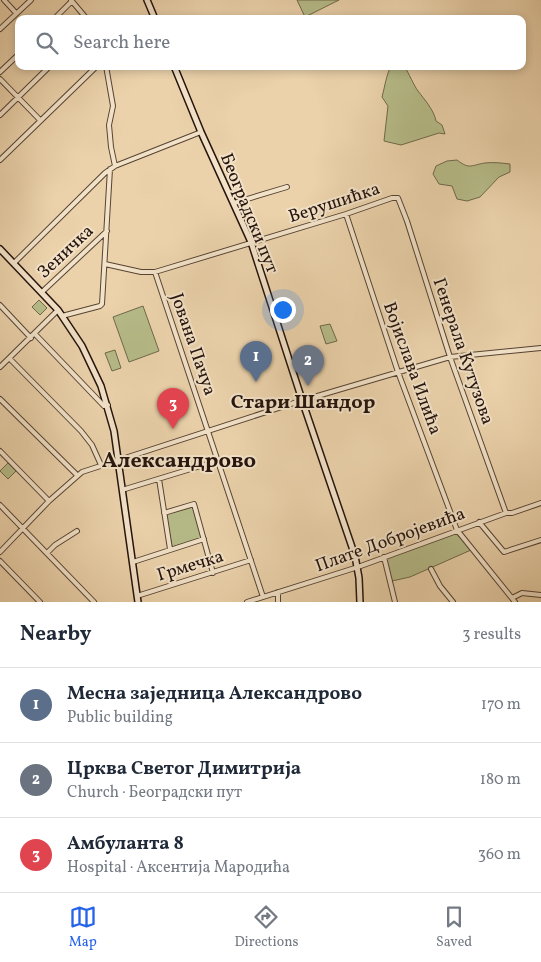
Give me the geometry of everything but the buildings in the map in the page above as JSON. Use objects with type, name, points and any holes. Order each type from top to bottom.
[{"type":"main road","points":[[148,0],[154,15]]},
{"type":"main road","name":"Београдски пут","points":[[176,70],[201,132],[251,242],[358,567],[360,602]]},
{"type":"main road","points":[[0,249],[58,310],[82,346],[101,386],[114,431],[133,562],[136,600]]},
{"type":"street","points":[[4,0],[16,13]]},
{"type":"street","points":[[0,29],[31,0]]},
{"type":"street","points":[[58,15],[72,1],[84,15]]},
{"type":"street","points":[[0,72],[15,58]]},
{"type":"street","points":[[0,115],[46,70]]},
{"type":"street","points":[[0,160],[93,70]]},
{"type":"street","points":[[107,70],[113,106],[109,125],[110,147],[115,166]]},
{"type":"street","points":[[0,79],[40,120]]},
{"type":"street","points":[[14,263],[110,169],[201,132]]},
{"type":"street","points":[[62,316],[100,306],[102,303],[110,169]]},
{"type":"street","points":[[234,203],[287,187]]},
{"type":"street","name":"Верушићка","points":[[105,264],[141,272],[154,272],[346,214],[392,198],[398,198]]},
{"type":"street","name":"Генерала Кутузова","points":[[398,198],[450,357],[506,513]]},
{"type":"street","name":"Војислава Илића","points":[[346,214],[398,372],[457,530],[514,600]]},
{"type":"street","name":"Зеничка","points":[[42,292],[107,231]]},
{"type":"street","name":"Јована Пачуа","points":[[154,272],[262,597]]},
{"type":"street","points":[[0,305],[31,338]]},
{"type":"street","points":[[0,368],[58,310]]},
{"type":"street","points":[[35,334],[104,406],[108,405]]},
{"type":"street","points":[[0,552],[77,475],[101,465],[302,400],[450,357],[541,348]]},
{"type":"street","points":[[10,359],[84,435],[92,445],[101,465]]},
{"type":"street","points":[[0,399],[77,475]]},
{"type":"street","points":[[0,451],[49,501]]},
{"type":"street","points":[[122,490],[217,461]]},
{"type":"street","points":[[159,479],[170,549]]},
{"type":"street","name":"Плате Добројевића","points":[[247,602],[358,567],[479,522],[541,503]]},
{"type":"street","points":[[164,513],[194,504],[213,573]]},
{"type":"street","points":[[0,505],[94,602]]},
{"type":"street","points":[[479,522],[505,552],[541,540]]},
{"type":"street","points":[[47,553],[55,545],[77,531]]},
{"type":"street","points":[[133,562],[204,539]]},
{"type":"street","points":[[384,557],[396,602]]},
{"type":"street","name":"Грмечка","points":[[136,600],[250,560]]},
{"type":"street","points":[[0,561],[40,602]]},
{"type":"street","points":[[431,569],[440,586],[453,602]]},
{"type":"street","points":[[278,592],[278,602]]},
{"type":"street","points":[[514,600],[522,594],[541,595]]},
{"type":"green space","points":[[297,0],[339,0],[309,15],[304,15]]},
{"type":"green space","points":[[390,70],[406,70],[416,89],[431,109],[436,121],[442,125],[445,134],[439,133],[401,145],[384,141],[388,106],[382,97]]},
{"type":"green space","points":[[457,160],[468,166],[488,163],[510,164],[510,172],[499,177],[480,197],[467,201],[457,199],[452,186],[439,184],[433,174],[436,166],[447,161]]},
{"type":"green space","points":[[39,300],[47,308],[40,315],[32,307]]},
{"type":"green space","points":[[143,306],[159,351],[129,362],[113,317]]},
{"type":"green space","points":[[330,324],[337,341],[326,344],[320,326]]},
{"type":"green space","points":[[115,350],[121,368],[112,371],[105,353]]},
{"type":"green space","points":[[320,396],[323,406],[312,410],[309,399]]},
{"type":"green space","points":[[8,463],[16,471],[8,479],[0,471]]},
{"type":"green space","points":[[193,507],[202,538],[172,547],[166,514]]},
{"type":"green space","points":[[455,532],[471,550],[410,577],[392,581],[386,558]]},
{"type":"place","name":"Месна заједница Александрово","points":[[256,382]]},
{"type":"place","name":"Црква Светог Димитрија","points":[[308,386]]},
{"type":"place","name":"Амбуланта 8","points":[[173,429]]},
{"type":"district","name":"Стари Шандор","points":[[303,401]]},
{"type":"district","name":"Александрово","points":[[179,459]]}]
